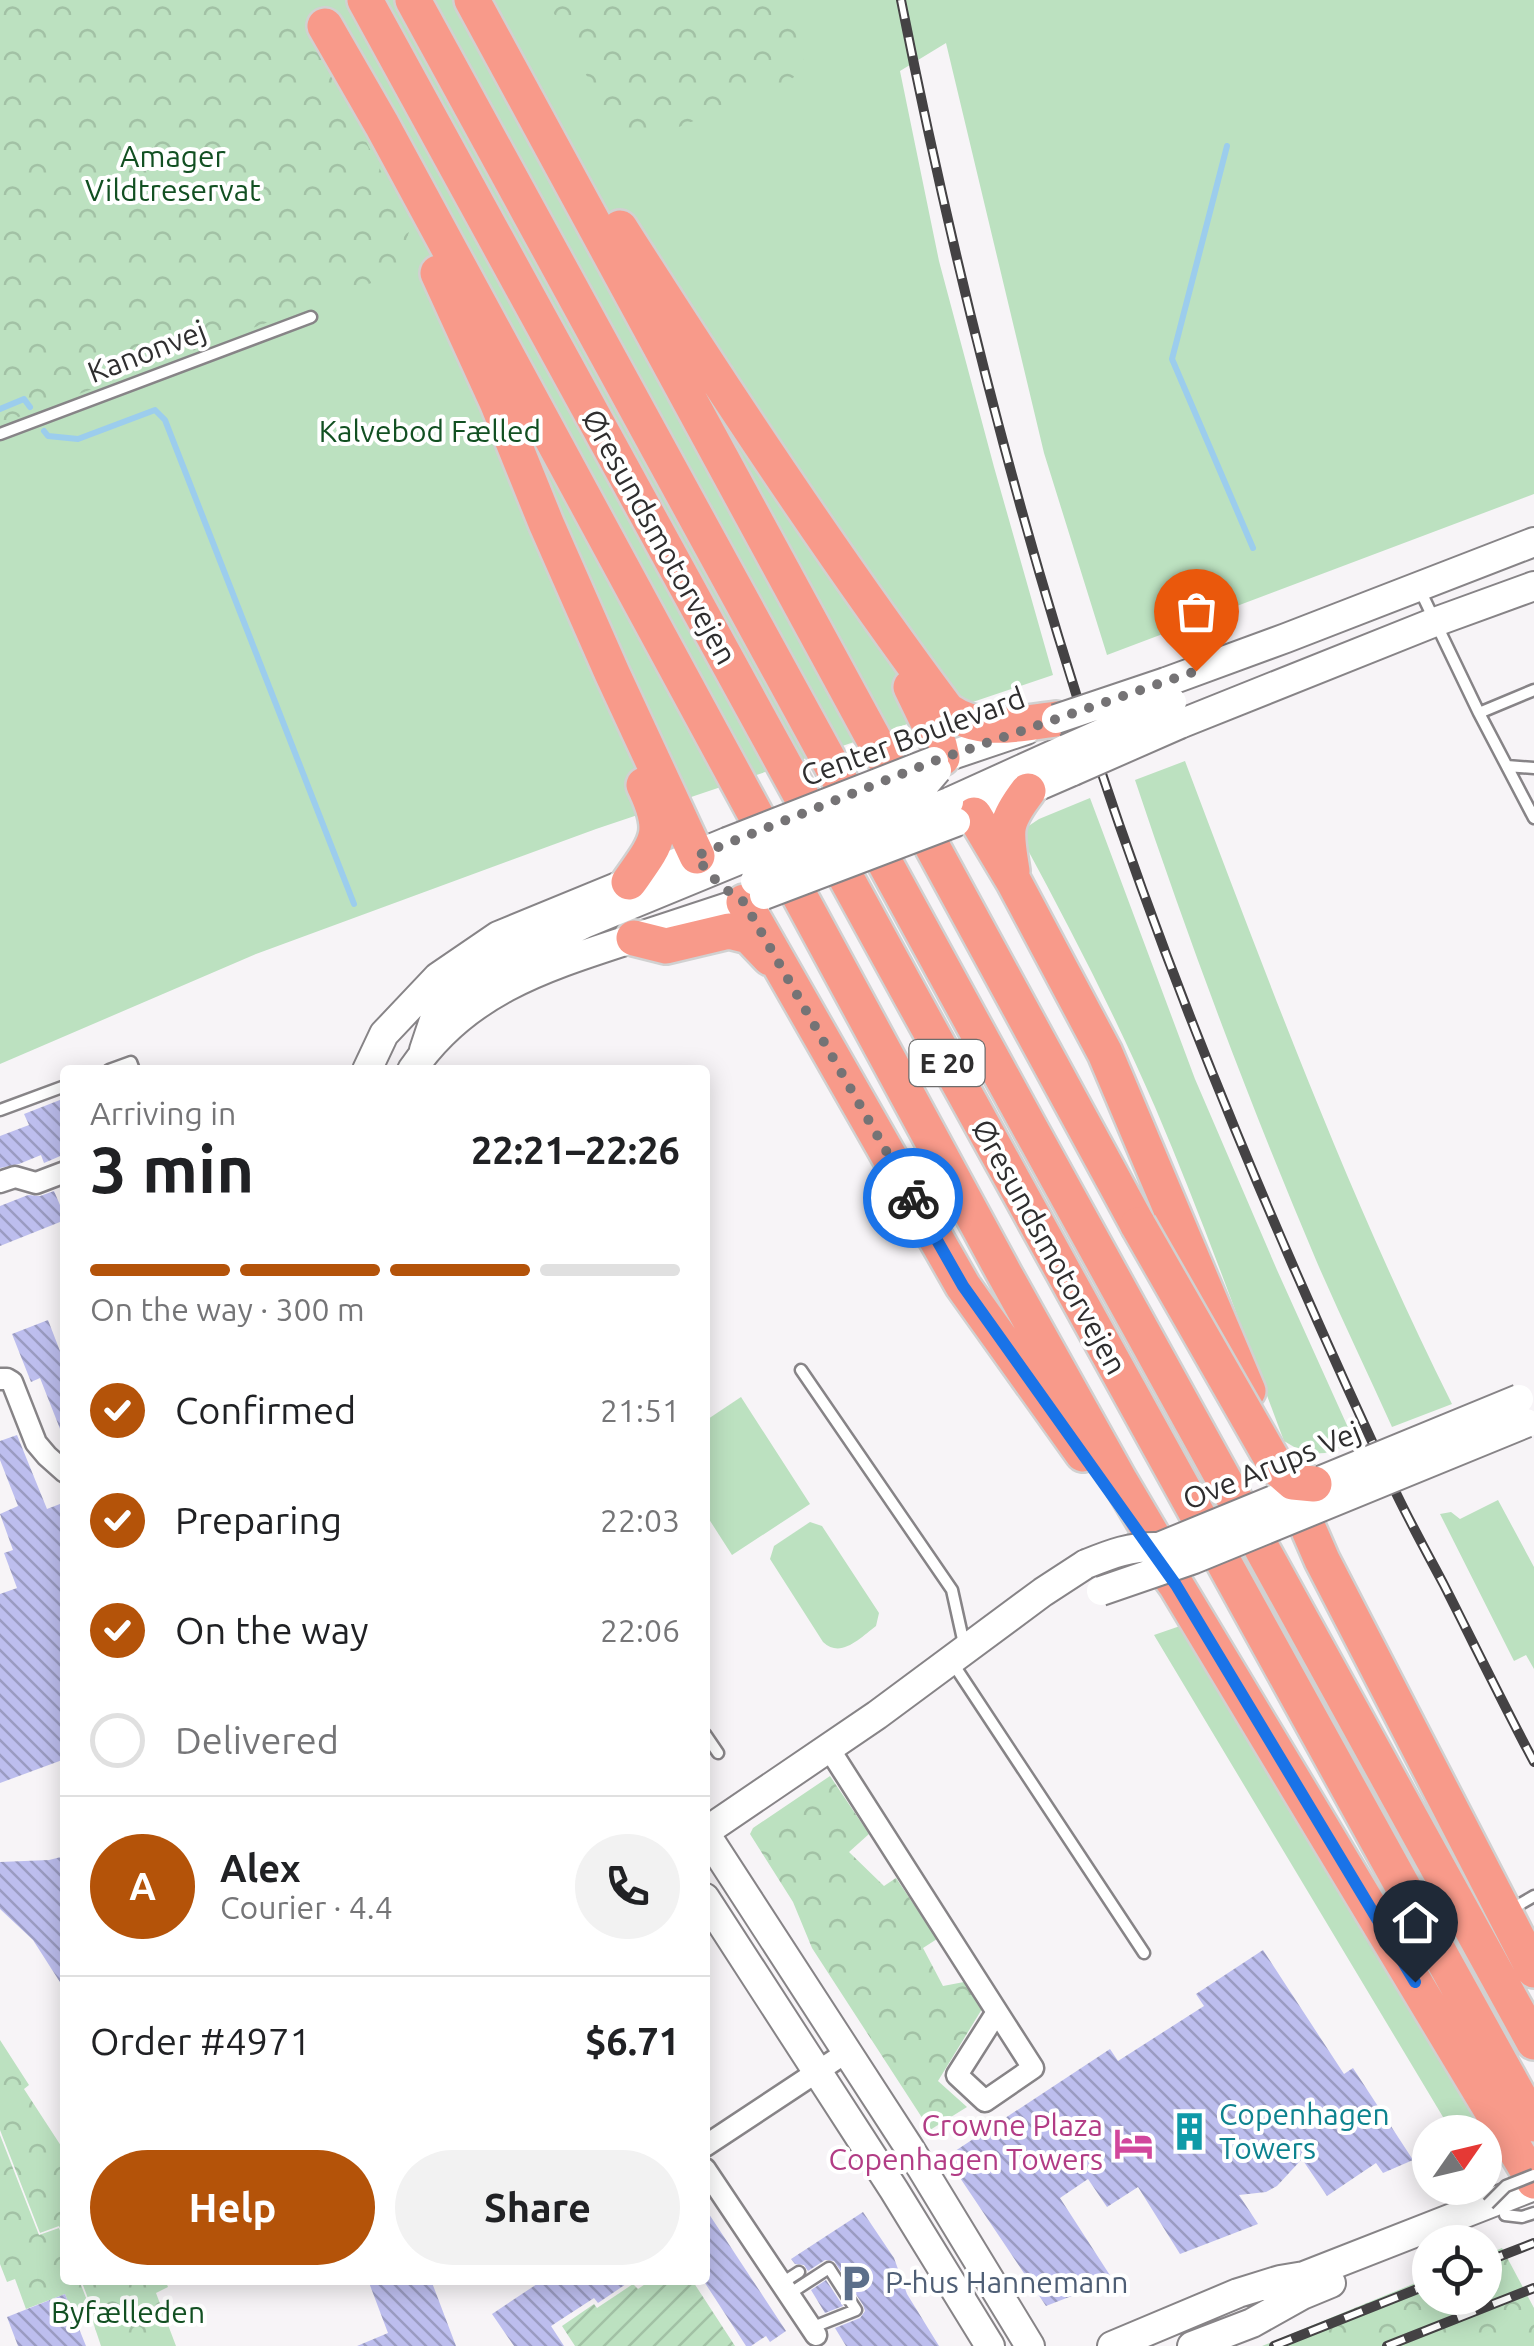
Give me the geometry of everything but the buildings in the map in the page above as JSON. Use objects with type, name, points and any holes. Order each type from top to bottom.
[{"type":"highway","name":"Øresundsmotorvejen","points":[[366,0],[968,1101],[1534,2124]]},
{"type":"highway","name":"Øresundsmotorvejen","points":[[413,0],[1534,2042]]},
{"type":"highway","points":[[473,0],[676,317],[876,614],[947,710],[963,721],[1065,747]]},
{"type":"highway","points":[[473,0],[1138,1225],[1277,1468],[1293,1482],[1314,1484]]},
{"type":"highway","points":[[318,13],[497,402],[612,673],[734,873],[802,1004],[963,1286],[1176,1585],[1534,2181]]},
{"type":"highway","points":[[318,13],[1006,1275],[1159,1547],[1175,1556],[1194,1559]]},
{"type":"highway","points":[[546,523],[568,619],[657,812],[658,830],[648,855],[629,882]]},
{"type":"highway","points":[[876,614],[940,745],[938,763]]},
{"type":"highway","points":[[1014,882],[1006,834],[1009,816],[1028,791]]},
{"type":"highway","points":[[961,809],[1014,882],[1104,1053],[1322,1560],[1519,1904],[1534,1970]]},
{"type":"highway","points":[[634,938],[666,946],[728,931],[749,936],[766,952],[802,1004]]},
{"type":"street","name":"Center Boulevard","points":[[417,1063],[471,1008],[523,977],[634,938],[734,873],[938,763],[1065,747],[1173,703],[1286,638],[1534,542]]},
{"type":"street","name":"Center Boulevard","points":[[369,1065],[384,1034],[438,977],[498,936],[629,882],[734,873],[1028,791],[1065,747],[1173,703],[1435,622],[1534,586]]},
{"type":"street","points":[[938,763],[961,809],[1065,747]]},
{"type":"street","points":[[417,1063],[438,1011],[489,971],[586,923],[734,873]]},
{"type":"street","points":[[0,1182],[16,1177],[36,1183],[60,1174]]},
{"type":"street","points":[[0,1379],[12,1382],[36,1443],[60,1468]]},
{"type":"street","name":"Ove Arups Vej","points":[[710,1830],[1086,1564],[1119,1550],[1159,1547],[1314,1484],[1528,1409]]},
{"type":"street","name":"Ove Arups Vej","points":[[990,1632],[1056,1598],[1101,1591],[1194,1559],[1528,1409]]},
{"type":"street","points":[[828,1748],[997,2012]]},
{"type":"street","points":[[710,1841],[920,2165],[1030,2346]]},
{"type":"street","points":[[710,1906],[990,2346]]},
{"type":"street","points":[[710,2143],[848,2052]]},
{"type":"street","points":[[710,2176],[790,2283],[814,2331]]},
{"type":"street","points":[[1466,2225],[1534,2181]]},
{"type":"street","points":[[1112,2346],[1238,2293],[1304,2276],[1490,2212],[1534,2203]]},
{"type":"street","points":[[1192,2346],[1252,2322],[1308,2292],[1412,2251]]},
{"type":"lane","name":"Kanonvej","points":[[0,434],[311,317]]},
{"type":"lane","points":[[1418,586],[1534,818]]},
{"type":"lane","points":[[1480,713],[1534,690]]},
{"type":"lane","points":[[1507,766],[1534,768]]},
{"type":"lane","points":[[0,1110],[60,1088]]},
{"type":"lane","points":[[801,1370],[952,1590],[959,1655],[1144,1953]]},
{"type":"lane","points":[[710,1741],[718,1753]]},
{"type":"lane","points":[[1490,2212],[1522,2216],[1534,2212]]},
{"type":"lane","points":[[790,2283],[829,2268],[856,2310],[814,2331]]},
{"type":"green space","name":"Kalvebod Fælled","points":[[0,0],[1534,0],[1534,494],[1107,655],[1044,453],[946,43],[900,71],[939,261],[1053,675],[596,829],[256,954],[0,1064]]},
{"type":"green space","name":"Amager Vildtreservat","points":[[0,0],[295,0],[410,229],[395,274],[0,424]]},
{"type":"green space","points":[[547,0],[799,0],[804,70],[784,84],[625,149]]},
{"type":"green space","points":[[1185,761],[1343,1166],[1452,1404],[1392,1427],[1267,1141],[1135,780]]},
{"type":"green space","points":[[1090,798],[1195,1079],[1355,1443],[1325,1453],[1306,1454],[1284,1441],[1155,1107],[1092,973],[1023,841],[1024,829],[1039,819]]},
{"type":"green space","points":[[741,1397],[810,1504],[732,1555],[710,1521],[710,1418]]},
{"type":"green space","points":[[1498,1500],[1534,1567],[1534,1669],[1526,1655],[1514,1661],[1440,1514],[1451,1512],[1460,1519]]},
{"type":"green space","points":[[810,1522],[822,1526],[879,1613],[876,1626],[843,1648],[823,1642],[770,1559],[774,1546]]},
{"type":"green space","points":[[1183,1625],[1474,2115],[1442,2115],[1154,1635]]},
{"type":"green space","points":[[830,1776],[869,1834],[849,1852],[884,1886],[896,1878],[937,1939],[923,1948],[943,1986],[964,1982],[982,2009],[938,2081],[967,2107],[930,2130],[812,1948],[793,1902],[750,1834],[753,1828]]},
{"type":"green space","name":"Byfælleden","points":[[0,2040],[29,2085],[24,2089],[60,2144],[60,2228],[40,2233],[0,2130]]},
{"type":"green space","points":[[0,2135],[39,2235],[59,2228],[60,2285],[81,2285],[92,2313],[75,2319],[65,2294],[26,2309],[15,2279],[7,2282],[0,2264]]},
{"type":"green space","points":[[1502,2248],[1534,2308],[1534,2346],[1262,2346],[1412,2284],[1412,2315],[1502,2315]]},
{"type":"green space","name":"Byfælleden","points":[[83,2285],[167,2285],[156,2293],[176,2346],[101,2346],[91,2316],[94,2314]]},
{"type":"green space","points":[[632,2285],[638,2289],[644,2285],[695,2285],[735,2346],[575,2346],[562,2326]]},
{"type":"waterway","points":[[1227,146],[1172,359],[1253,548]]},
{"type":"waterway","points":[[0,409],[24,399],[30,407]]},
{"type":"waterway","points":[[44,431],[48,436],[78,439],[155,410],[165,420],[354,904]]},
{"type":"railway","points":[[901,0],[964,287],[1012,477],[1067,665],[1129,853],[1199,1039],[1314,1313],[1396,1493],[1534,1762]]},
{"type":"railway","points":[[1502,2255],[1534,2243]]},
{"type":"railway","points":[[1387,2346],[1534,2288]]},
{"type":"railway","points":[[1274,2346],[1412,2291]]},
{"type":"way so far","points":[[913,1198],[744,902],[725,890],[696,856],[934,761],[1196,671]]},
{"type":"place","name":"Copenhagen Towers","points":[[1189,2132]]},
{"type":"place","name":"Crowne Plaza Copenhagen Towers","points":[[1133,2143]]},
{"type":"place","name":"P-hus Hannemann","points":[[855,2283]]},
{"type":"route","points":[[913,1198],[963,1286],[1176,1585],[1415,1982]]}]
